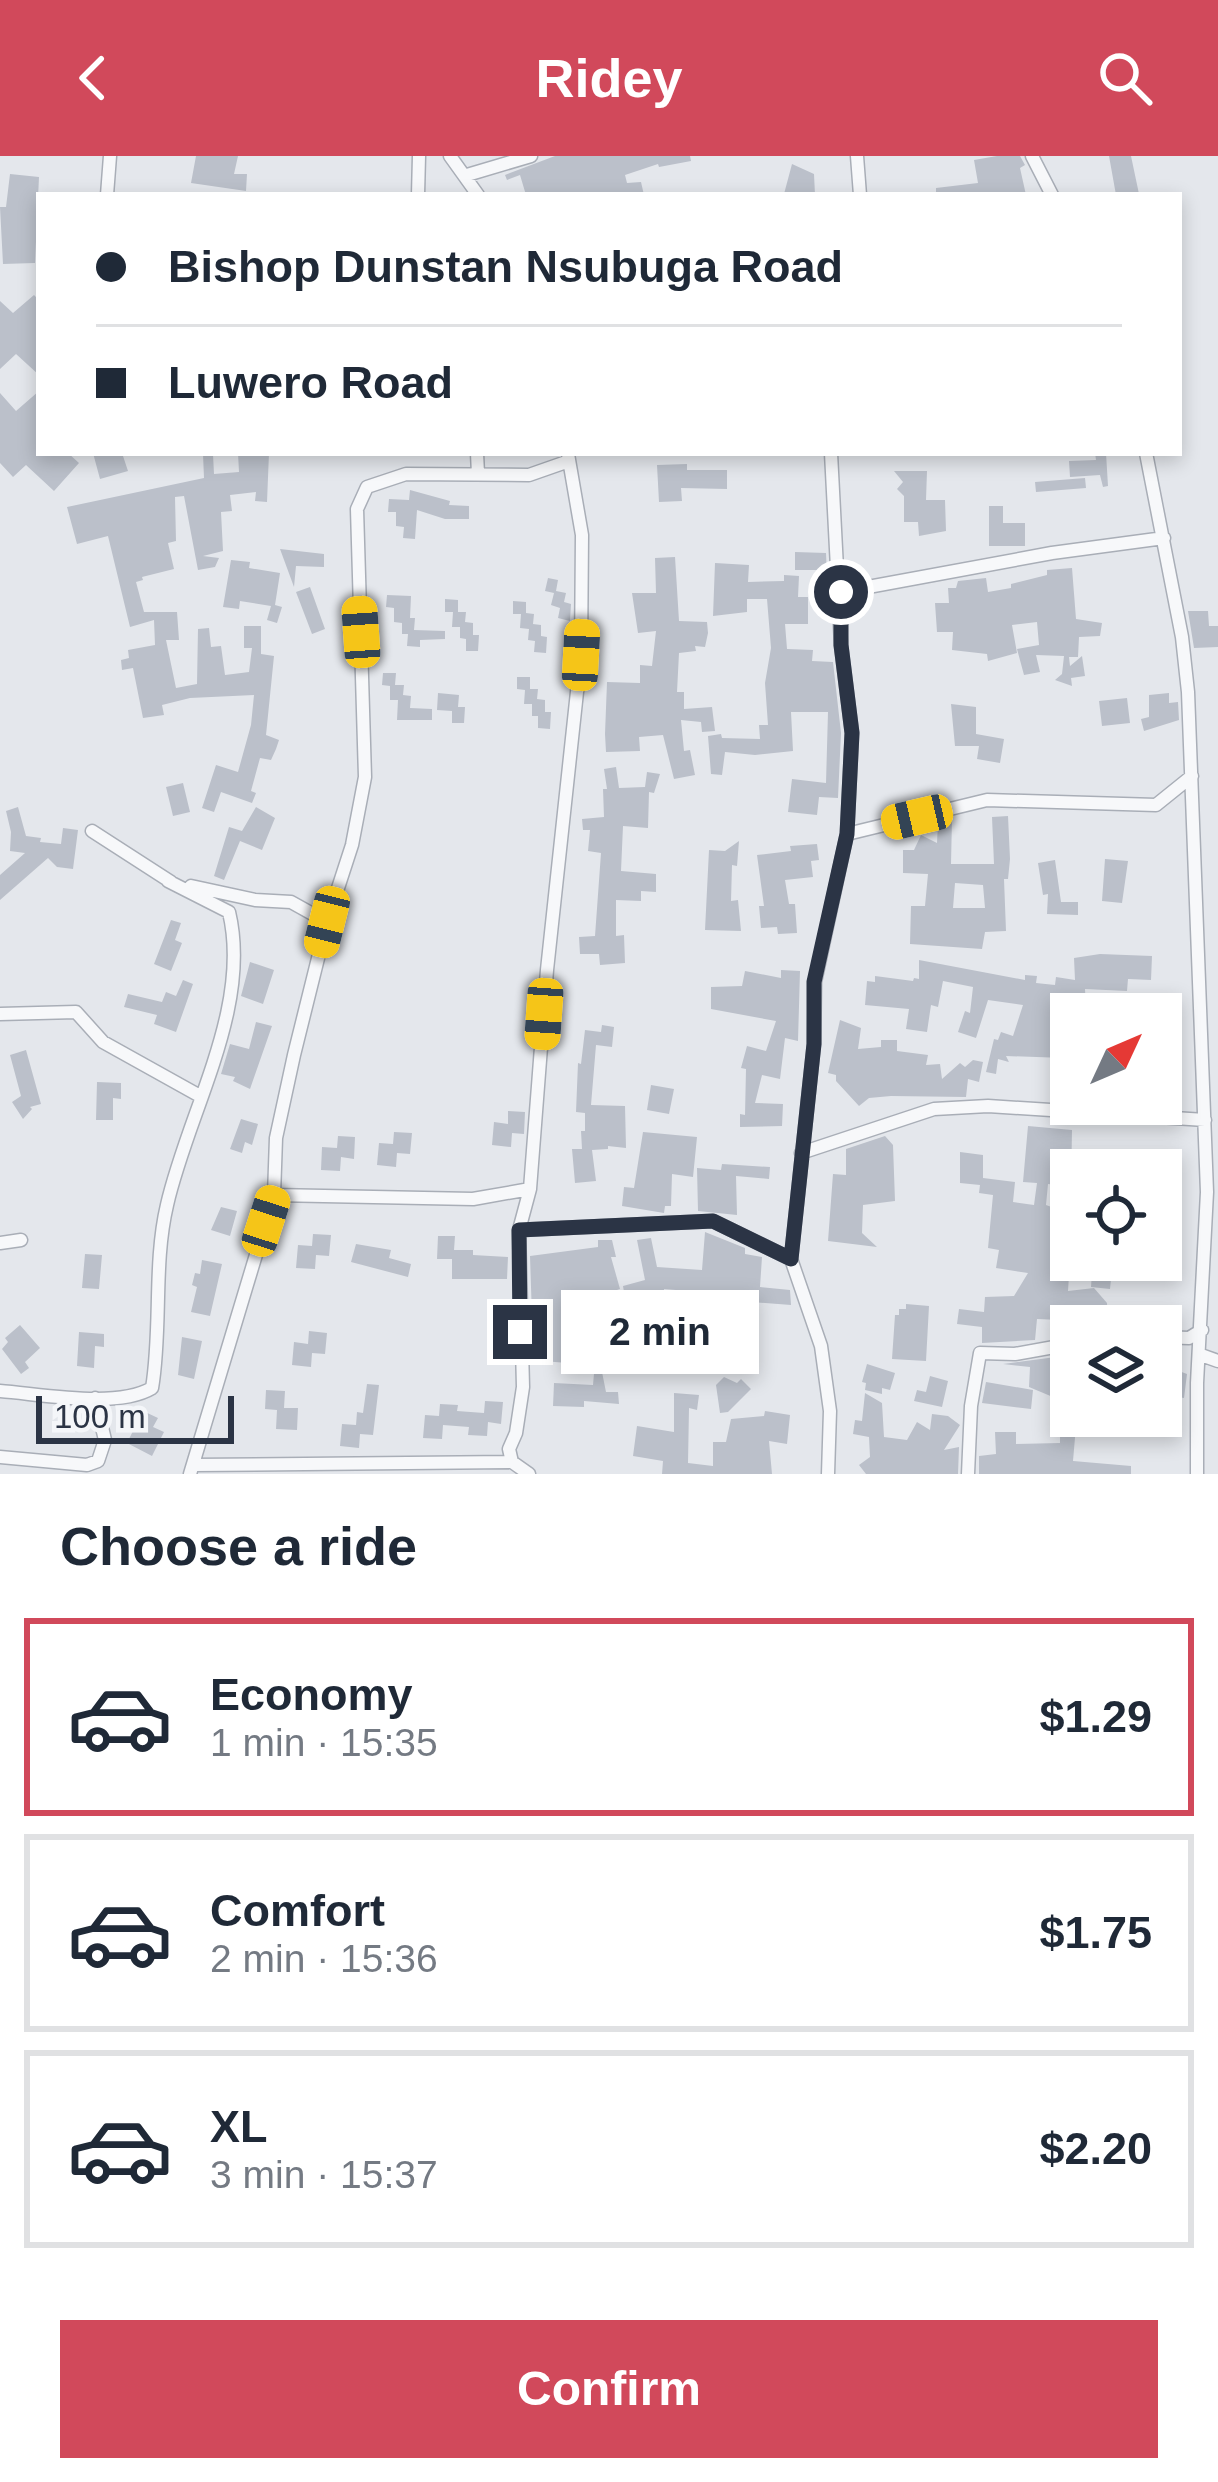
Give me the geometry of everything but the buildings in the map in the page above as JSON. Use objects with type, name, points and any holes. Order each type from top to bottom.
[{"type":"street","points":[[107,192],[110,156]]},
{"type":"street","points":[[418,192],[419,156]]},
{"type":"street","points":[[450,156],[476,192]]},
{"type":"street","points":[[467,176],[531,156]]},
{"type":"street","points":[[857,156],[860,192]]},
{"type":"street","points":[[1032,156],[1050,192]]},
{"type":"street","points":[[476,456],[478,474]]},
{"type":"street","points":[[828,1474],[830,1411],[821,1346],[791,1259],[814,1044],[814,982],[847,834],[852,733],[841,645],[831,456]]},
{"type":"street","points":[[1147,456],[1183,637],[1192,776],[1207,1235],[1197,1474]]},
{"type":"street","points":[[512,1462],[509,1449],[523,1387],[519,1230],[530,1190],[547,970],[582,638],[582,535],[568,457],[530,475],[406,474],[367,488],[357,509],[365,777],[352,845],[327,922],[276,1138],[274,1195],[192,1470],[512,1462],[529,1474]]},
{"type":"street","points":[[841,592],[1052,553],[1164,538]]},
{"type":"street","points":[[847,834],[988,800],[1156,805],[1192,776]]},
{"type":"street","points":[[0,1390],[95,1398],[137,1396],[152,1388],[166,1209],[230,1003],[235,937],[229,912],[168,881],[92,831]]},
{"type":"street","points":[[168,881],[255,901],[291,902],[327,922]]},
{"type":"street","points":[[0,1014],[76,1012],[103,1042],[200,1096]]},
{"type":"street","points":[[801,1153],[934,1108],[988,1106],[1205,1120]]},
{"type":"street","points":[[274,1195],[473,1199],[530,1190]]},
{"type":"street","points":[[519,1230],[713,1221],[791,1259]]},
{"type":"street","points":[[0,1244],[21,1240]]},
{"type":"street","points":[[1182,1338],[1202,1330]]},
{"type":"street","points":[[968,1474],[971,1406],[980,1353],[1016,1354],[1050,1348]]},
{"type":"street","points":[[1201,1355],[1218,1360]]},
{"type":"street","points":[[0,1457],[95,1467],[104,1440],[95,1398]]},
{"type":"route","points":[[520,1332],[519,1230],[713,1221],[791,1259],[814,1044],[814,982],[847,834],[852,733],[841,645],[841,592]]}]
